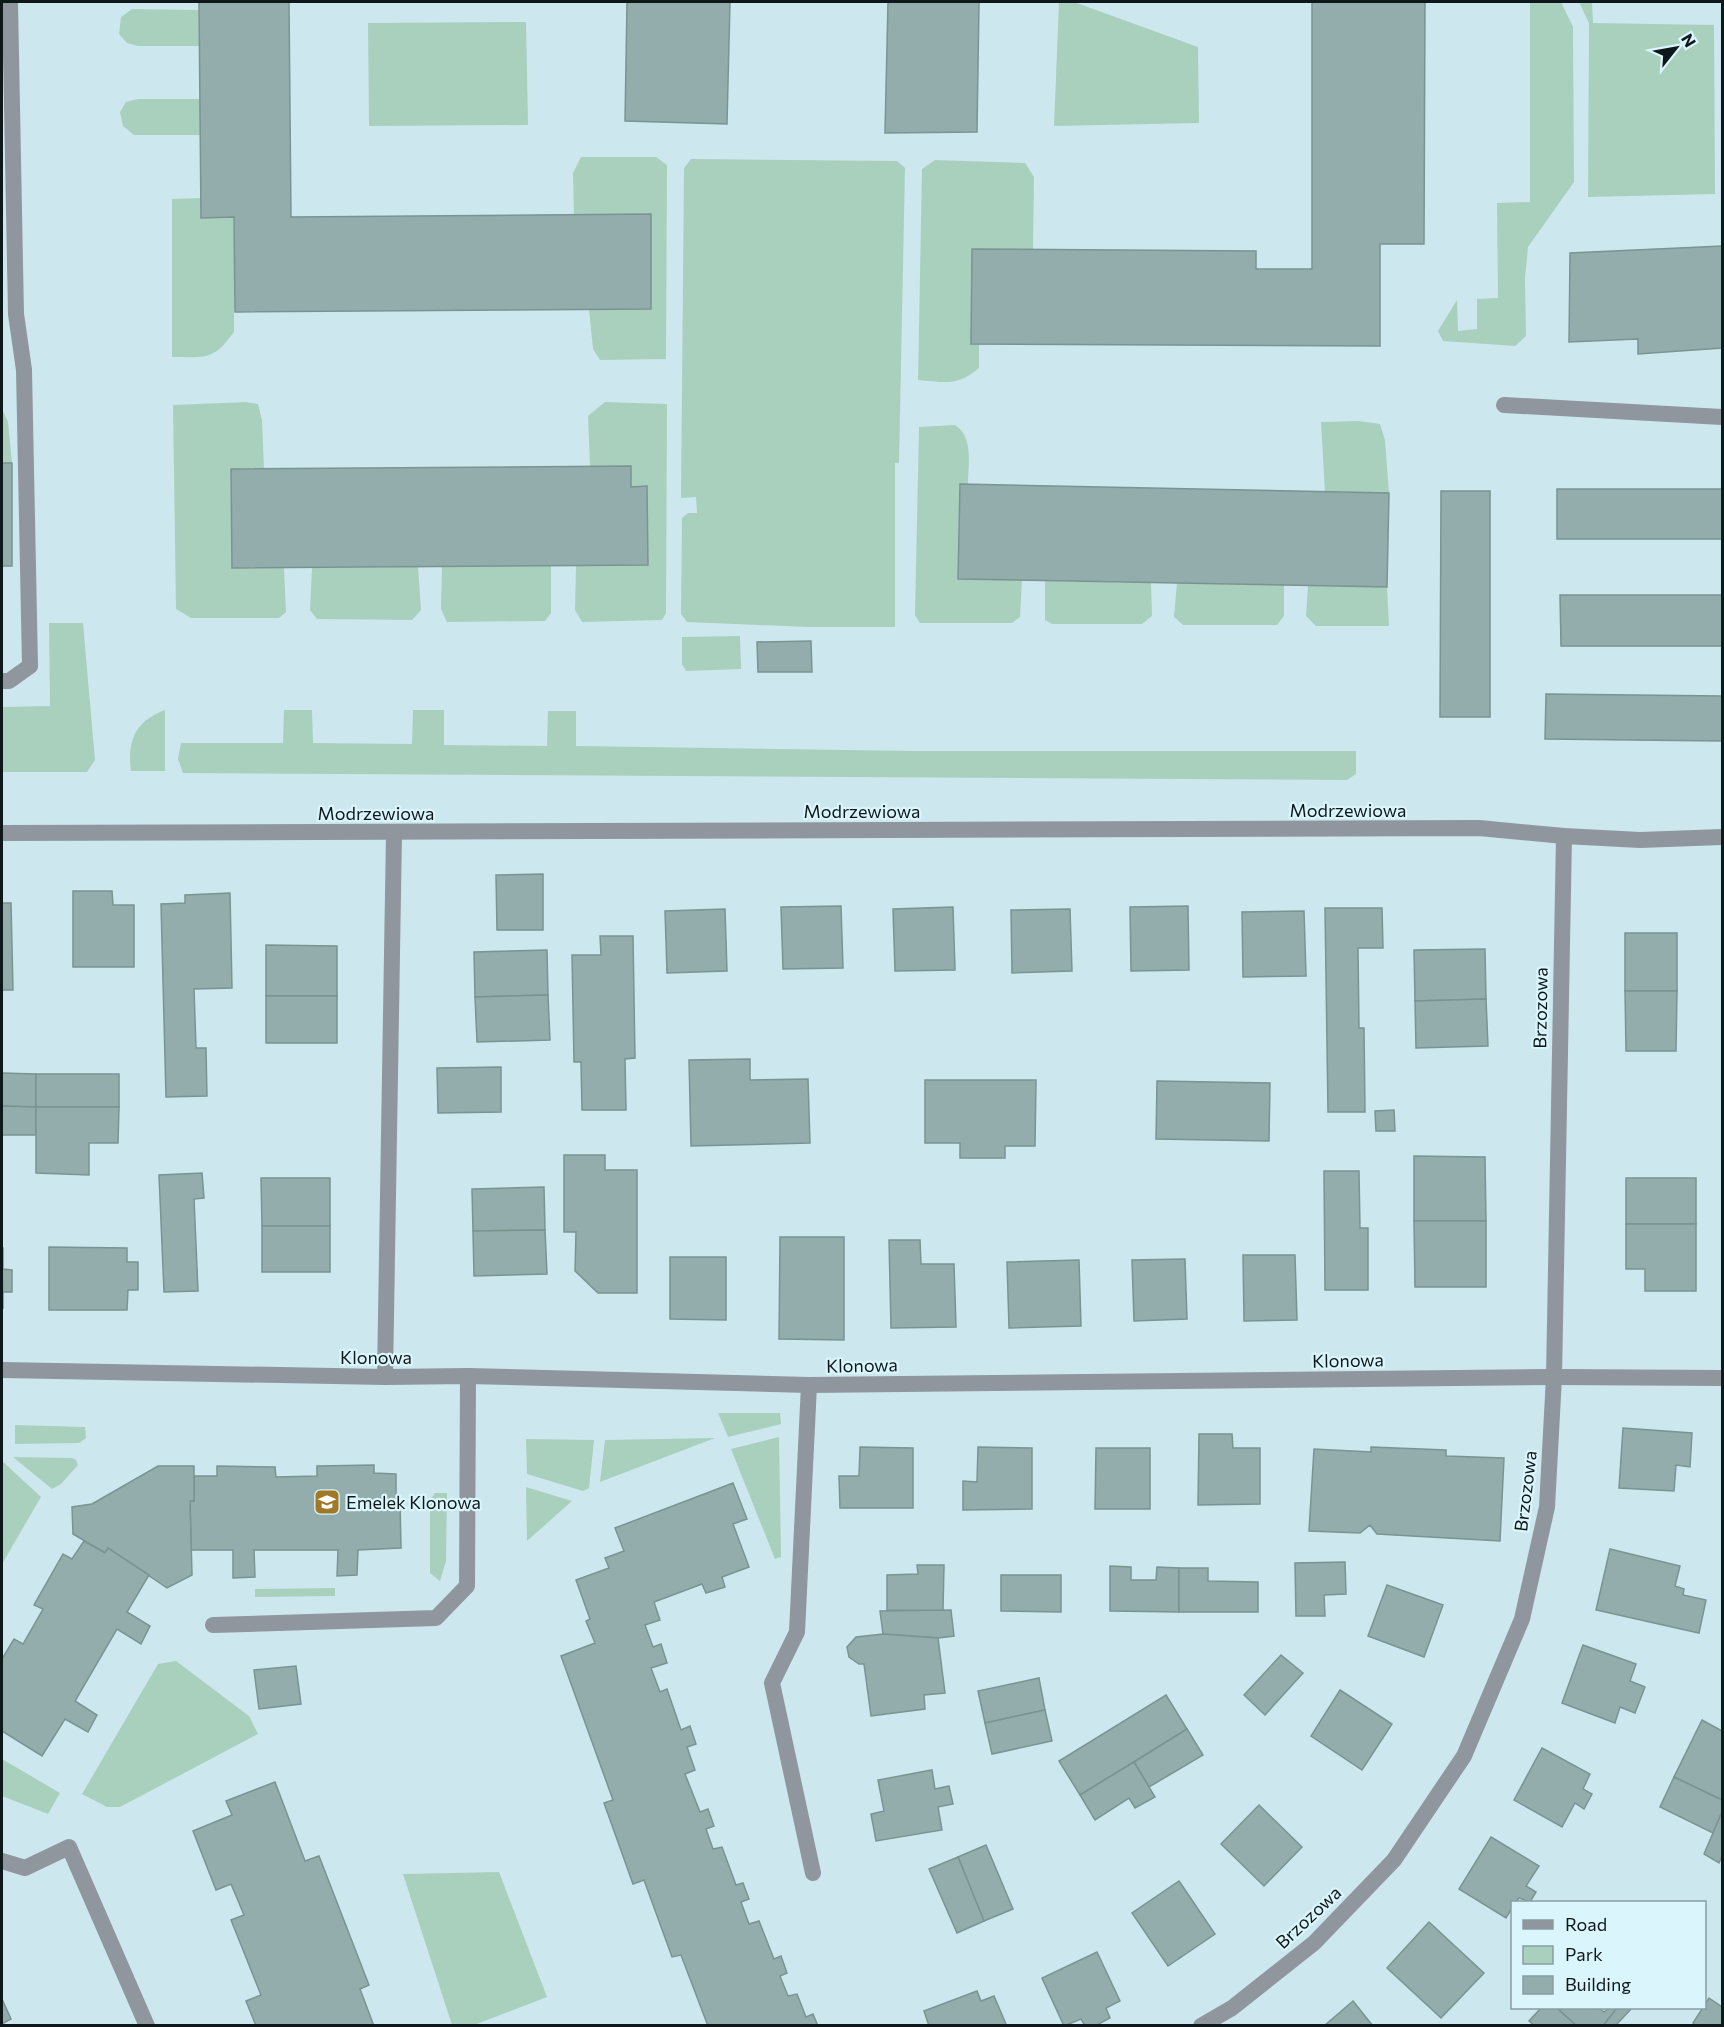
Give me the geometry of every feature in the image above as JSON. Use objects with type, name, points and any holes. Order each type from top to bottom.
[{"type":"street","points":[[2,681],[9,681],[30,666],[24,370],[16,314],[10,2]]},
{"type":"street","points":[[1504,405],[1722,417]]},
{"type":"street","name":"Modrzewiowa","points":[[2,834],[1479,828],[1640,840],[1722,837]]},
{"type":"street","points":[[386,1377],[394,833]]},
{"type":"street","name":"Brzozowa","points":[[1200,2025],[1232,2008],[1314,1943],[1394,1860],[1464,1756],[1522,1619],[1547,1507],[1554,1377],[1564,836]]},
{"type":"street","name":"Klonowa","points":[[2,1371],[386,1377],[468,1376],[809,1385],[1554,1377],[1722,1378]]},
{"type":"street","points":[[213,1625],[436,1618],[466,1586],[468,1376]]},
{"type":"street","points":[[809,1385],[797,1632],[772,1683],[813,1873]]},
{"type":"street","points":[[2,1861],[25,1868],[69,1847],[147,2025]]},
{"type":"green space","points":[[1059,2],[1074,2],[1198,47],[1199,123],[1054,126]]},
{"type":"green space","points":[[1530,2],[1561,2],[1573,27],[1574,182],[1528,247],[1525,278],[1526,336],[1515,346],[1443,341],[1438,331],[1457,300],[1458,331],[1477,329],[1477,299],[1498,298],[1497,203],[1530,202]]},
{"type":"green space","points":[[1579,2],[1592,2],[1593,23],[1714,25],[1715,194],[1588,197],[1589,23]]},
{"type":"green space","points":[[132,9],[199,10],[199,46],[138,46],[127,43],[119,34],[121,17]]},
{"type":"green space","points":[[526,22],[528,125],[369,126],[368,23]]},
{"type":"green space","points":[[138,99],[200,99],[201,135],[134,135],[123,126],[120,112],[126,102]]},
{"type":"green space","points":[[581,157],[656,157],[667,165],[666,359],[600,360],[593,349],[589,309],[651,309],[651,215],[574,215],[573,173]]},
{"type":"green space","points":[[691,159],[897,161],[905,168],[899,463],[895,463],[895,627],[810,627],[687,622],[681,614],[682,518],[688,513],[697,513],[696,497],[681,498],[684,168]]},
{"type":"green space","points":[[935,160],[1025,163],[1034,177],[1033,249],[972,250],[971,344],[979,344],[979,368],[964,378],[950,382],[918,380],[922,169]]},
{"type":"green space","points":[[201,198],[201,218],[234,217],[234,332],[214,353],[201,357],[172,357],[172,199]]},
{"type":"green space","points":[[246,402],[258,404],[262,420],[264,469],[231,470],[232,568],[284,568],[286,612],[279,618],[191,618],[176,609],[173,405]]},
{"type":"green space","points":[[605,402],[667,404],[666,613],[662,620],[582,622],[575,610],[576,565],[648,565],[647,487],[631,487],[631,466],[590,466],[588,416]]},
{"type":"green space","points":[[2,409],[8,422],[12,463],[2,463]]},
{"type":"green space","points":[[1359,421],[1380,424],[1385,440],[1389,493],[1325,492],[1321,422]]},
{"type":"green space","points":[[955,425],[965,437],[969,452],[968,484],[960,485],[958,579],[1022,580],[1020,617],[1012,623],[920,623],[915,615],[919,427]]},
{"type":"green space","points":[[551,566],[551,613],[545,621],[447,622],[441,609],[442,567]]},
{"type":"green space","points":[[418,567],[421,610],[412,620],[317,619],[310,610],[312,568]]},
{"type":"green space","points":[[1045,581],[1151,583],[1152,616],[1142,624],[1052,624],[1045,620]]},
{"type":"green space","points":[[1177,583],[1284,585],[1284,616],[1277,625],[1183,625],[1174,617]]},
{"type":"green space","points":[[1308,586],[1387,587],[1389,626],[1316,626],[1306,616]]},
{"type":"green space","points":[[49,623],[83,623],[95,760],[87,772],[2,772],[2,707],[50,706]]},
{"type":"green space","points":[[740,636],[741,669],[686,671],[682,664],[682,637]]},
{"type":"green space","points":[[165,710],[165,771],[131,771],[130,750],[135,733],[146,720]]},
{"type":"green space","points":[[284,710],[312,710],[313,743],[412,744],[413,710],[444,710],[444,745],[547,746],[548,711],[576,711],[576,746],[911,751],[1356,751],[1356,774],[1347,780],[183,773],[178,759],[181,743],[283,743]]},
{"type":"green space","points":[[718,1413],[780,1413],[781,1424],[728,1437]]},
{"type":"green space","points":[[15,1425],[85,1427],[86,1438],[79,1443],[15,1444]]},
{"type":"green space","points":[[779,1437],[781,1557],[775,1559],[731,1449]]},
{"type":"green space","points":[[715,1438],[600,1482],[605,1440]]},
{"type":"green space","points":[[526,1439],[594,1440],[589,1488],[583,1491],[527,1474]]},
{"type":"green space","points":[[13,1457],[72,1458],[78,1465],[61,1484],[52,1489]]},
{"type":"green space","points":[[2,1461],[41,1497],[2,1564]]},
{"type":"green space","points":[[526,1487],[572,1501],[527,1541]]},
{"type":"green space","points":[[435,1493],[447,1493],[446,1561],[440,1581],[430,1573],[430,1500]]},
{"type":"green space","points":[[335,1588],[335,1596],[255,1597],[255,1589]]},
{"type":"green space","points":[[176,1661],[249,1716],[258,1734],[120,1807],[107,1807],[82,1794],[158,1664]]},
{"type":"green space","points":[[2,1759],[60,1793],[48,1814],[2,1796]]},
{"type":"green space","points":[[499,1872],[547,1997],[474,2025],[452,2025],[403,1874]]},
{"type":"building","points":[[199,2],[289,2],[291,217],[651,214],[651,309],[235,312],[234,217],[201,218]]},
{"type":"building","points":[[627,2],[730,2],[727,124],[625,121]]},
{"type":"building","points":[[888,2],[979,2],[977,132],[885,133]]},
{"type":"building","points":[[1312,2],[1425,2],[1424,244],[1380,244],[1380,346],[971,344],[972,249],[1256,251],[1256,269],[1312,269]]},
{"type":"building","points":[[1722,246],[1722,348],[1638,354],[1638,339],[1569,342],[1570,253]]},
{"type":"building","points":[[2,463],[12,463],[12,566],[2,566]]},
{"type":"building","points":[[631,466],[631,487],[647,486],[648,565],[232,568],[231,469]]},
{"type":"building","points":[[960,484],[1389,493],[1387,587],[958,579]]},
{"type":"building","points":[[1557,489],[1722,489],[1722,539],[1557,539]]},
{"type":"building","points":[[1441,491],[1490,491],[1490,717],[1440,717]]},
{"type":"building","points":[[1560,595],[1722,595],[1722,646],[1561,646]]},
{"type":"building","points":[[811,641],[812,672],[758,672],[757,642]]},
{"type":"building","points":[[1546,694],[1722,696],[1722,741],[1545,739]]},
{"type":"building","points":[[543,874],[543,930],[497,930],[496,875]]},
{"type":"building","points":[[73,891],[112,891],[113,905],[134,905],[134,967],[73,967]]},
{"type":"building","points":[[230,893],[232,988],[194,989],[196,1048],[206,1048],[207,1096],[166,1097],[161,904],[185,903],[185,895]]},
{"type":"building","points":[[2,903],[11,903],[13,990],[2,990]]},
{"type":"building","points":[[841,906],[843,968],[783,969],[781,907]]},
{"type":"building","points":[[1188,906],[1189,970],[1131,971],[1130,907]]},
{"type":"building","points":[[953,907],[955,970],[895,971],[893,909]]},
{"type":"building","points":[[1325,908],[1382,908],[1383,948],[1358,948],[1359,1028],[1364,1028],[1365,1112],[1328,1112]]},
{"type":"building","points":[[725,909],[727,971],[667,973],[665,911]]},
{"type":"building","points":[[1070,909],[1072,971],[1012,973],[1011,910]]},
{"type":"building","points":[[1304,911],[1306,976],[1243,977],[1242,912]]},
{"type":"building","points":[[1625,933],[1677,933],[1677,991],[1625,991]]},
{"type":"building","points":[[600,936],[633,936],[635,1058],[625,1059],[626,1110],[582,1110],[581,1062],[574,1062],[572,955],[601,955]]},
{"type":"building","points":[[266,945],[337,946],[337,996],[266,996]]},
{"type":"building","points":[[1485,949],[1486,999],[1415,1001],[1414,950]]},
{"type":"building","points":[[547,950],[548,995],[475,997],[474,952]]},
{"type":"building","points":[[1625,991],[1677,991],[1676,1051],[1626,1051]]},
{"type":"building","points":[[548,995],[550,1040],[477,1042],[475,997]]},
{"type":"building","points":[[266,996],[337,996],[337,1043],[266,1043]]},
{"type":"building","points":[[1486,999],[1488,1046],[1416,1048],[1415,1001]]},
{"type":"building","points":[[750,1059],[750,1080],[808,1079],[810,1143],[691,1146],[689,1060]]},
{"type":"building","points":[[501,1067],[501,1112],[438,1113],[437,1068]]},
{"type":"building","points":[[2,1073],[36,1074],[36,1107],[2,1106]]},
{"type":"building","points":[[36,1074],[119,1074],[119,1107],[36,1107]]},
{"type":"building","points":[[925,1080],[1036,1080],[1035,1146],[1005,1146],[1005,1158],[960,1158],[960,1143],[925,1143]]},
{"type":"building","points":[[1157,1081],[1270,1083],[1269,1141],[1156,1139]]},
{"type":"building","points":[[2,1106],[36,1107],[36,1135],[2,1135]]},
{"type":"building","points":[[36,1107],[119,1107],[118,1143],[89,1143],[89,1175],[36,1173]]},
{"type":"building","points":[[1394,1110],[1395,1131],[1376,1131],[1375,1111]]},
{"type":"building","points":[[564,1155],[605,1155],[605,1170],[637,1170],[637,1293],[598,1293],[575,1271],[576,1232],[564,1232]]},
{"type":"building","points":[[1414,1156],[1485,1157],[1486,1221],[1414,1221]]},
{"type":"building","points":[[1324,1171],[1359,1171],[1360,1228],[1368,1228],[1368,1290],[1325,1290]]},
{"type":"building","points":[[202,1173],[204,1198],[194,1199],[198,1291],[164,1292],[159,1175]]},
{"type":"building","points":[[261,1178],[330,1178],[330,1226],[262,1226]]},
{"type":"building","points":[[1626,1178],[1696,1178],[1696,1224],[1626,1224]]},
{"type":"building","points":[[544,1187],[545,1230],[473,1231],[472,1189]]},
{"type":"building","points":[[1414,1221],[1486,1221],[1486,1287],[1415,1287]]},
{"type":"building","points":[[1626,1224],[1696,1224],[1696,1291],[1645,1291],[1645,1269],[1626,1269]]},
{"type":"building","points":[[262,1226],[330,1226],[330,1272],[262,1272]]},
{"type":"building","points":[[545,1230],[547,1274],[474,1276],[473,1231]]},
{"type":"building","points":[[780,1237],[844,1237],[844,1340],[779,1339]]},
{"type":"building","points":[[889,1240],[920,1240],[921,1264],[954,1264],[956,1327],[891,1328]]},
{"type":"building","points":[[49,1247],[127,1248],[127,1262],[138,1262],[138,1290],[128,1290],[127,1310],[49,1310]]},
{"type":"building","points":[[2,1248],[3,1269],[12,1270],[12,1292],[3,1292],[3,1309]]},
{"type":"building","points":[[1243,1255],[1295,1255],[1297,1320],[1244,1321]]},
{"type":"building","points":[[670,1257],[726,1257],[726,1320],[670,1319]]},
{"type":"building","points":[[1185,1259],[1187,1319],[1134,1321],[1132,1260]]},
{"type":"building","points":[[1079,1260],[1081,1326],[1009,1328],[1007,1262]]},
{"type":"building","points":[[1623,1428],[1692,1433],[1690,1467],[1676,1465],[1674,1491],[1619,1488]]},
{"type":"building","points":[[1199,1434],[1232,1434],[1233,1448],[1260,1448],[1260,1504],[1198,1505]]},
{"type":"building","points":[[860,1447],[913,1448],[913,1508],[840,1508],[839,1476],[859,1476]]},
{"type":"building","points":[[978,1447],[1032,1448],[1032,1509],[963,1510],[963,1481],[977,1482]]},
{"type":"building","points":[[1371,1447],[1446,1450],[1446,1456],[1504,1458],[1500,1541],[1377,1534],[1370,1525],[1360,1533],[1309,1531],[1314,1449],[1371,1452]]},
{"type":"building","points":[[1096,1448],[1150,1448],[1150,1509],[1095,1509]]},
{"type":"building","points":[[374,1465],[374,1473],[396,1474],[396,1499],[400,1500],[401,1548],[358,1550],[357,1575],[337,1576],[338,1550],[254,1550],[255,1577],[233,1578],[233,1550],[191,1550],[190,1501],[194,1501],[194,1476],[217,1476],[217,1466],[275,1467],[276,1477],[317,1476],[317,1466]]},
{"type":"building","points":[[158,1466],[194,1466],[194,1501],[190,1501],[192,1575],[167,1588],[108,1548],[105,1553],[73,1534],[72,1507],[92,1504]]},
{"type":"building","points":[[733,1483],[747,1519],[733,1524],[749,1567],[722,1577],[725,1587],[706,1593],[702,1584],[654,1602],[660,1620],[645,1625],[653,1647],[661,1644],[667,1663],[651,1668],[660,1692],[667,1689],[681,1730],[690,1726],[696,1744],[687,1747],[695,1770],[685,1774],[700,1812],[708,1809],[714,1826],[706,1829],[713,1849],[722,1847],[736,1885],[743,1883],[749,1899],[741,1902],[749,1924],[759,1921],[774,1959],[781,1956],[787,1973],[780,1976],[788,1996],[797,1994],[806,2017],[813,2014],[818,2026],[708,2026],[681,1955],[672,1957],[644,1880],[633,1884],[604,1803],[613,1800],[561,1656],[595,1643],[586,1621],[590,1619],[576,1580],[609,1568],[605,1558],[624,1551],[615,1528]]},
{"type":"building","points":[[84,1541],[105,1553],[108,1548],[149,1575],[127,1612],[150,1626],[141,1644],[117,1629],[75,1701],[97,1715],[88,1732],[65,1719],[42,1756],[2,1731],[2,1659],[14,1639],[23,1644],[43,1609],[34,1605],[63,1554],[72,1559]]},
{"type":"building","points":[[1610,1549],[1680,1566],[1675,1586],[1684,1589],[1683,1595],[1706,1600],[1699,1633],[1596,1610]]},
{"type":"building","points":[[1345,1562],[1346,1594],[1324,1595],[1325,1616],[1296,1616],[1295,1563]]},
{"type":"building","points":[[917,1565],[944,1565],[943,1611],[887,1610],[887,1575],[918,1574]]},
{"type":"building","points":[[1110,1566],[1131,1567],[1131,1580],[1156,1580],[1157,1567],[1179,1568],[1179,1612],[1110,1611]]},
{"type":"building","points":[[1179,1568],[1208,1568],[1208,1581],[1258,1582],[1258,1612],[1179,1612]]},
{"type":"building","points":[[1001,1575],[1061,1575],[1061,1612],[1001,1611]]},
{"type":"building","points":[[1387,1585],[1443,1605],[1424,1657],[1368,1636]]},
{"type":"building","points":[[951,1610],[954,1636],[938,1638],[883,1634],[880,1611]]},
{"type":"building","points":[[883,1634],[938,1638],[945,1693],[924,1695],[925,1709],[871,1716],[864,1664],[859,1664],[849,1657],[847,1647],[856,1637]]},
{"type":"building","points":[[1583,1645],[1636,1664],[1630,1681],[1645,1687],[1635,1713],[1620,1707],[1615,1723],[1562,1703]]},
{"type":"building","points":[[1281,1655],[1303,1673],[1265,1715],[1244,1695]]},
{"type":"building","points":[[296,1666],[301,1704],[259,1709],[254,1670]]},
{"type":"building","points":[[1039,1678],[1045,1710],[985,1723],[978,1691]]},
{"type":"building","points":[[1340,1690],[1392,1724],[1362,1770],[1311,1736]]},
{"type":"building","points":[[1166,1695],[1187,1729],[1080,1795],[1059,1761]]},
{"type":"building","points":[[1045,1710],[1052,1741],[992,1754],[985,1723]]},
{"type":"building","points":[[1702,1720],[1722,1731],[1722,1800],[1674,1777]]},
{"type":"building","points":[[1187,1729],[1203,1755],[1149,1787],[1134,1762]]},
{"type":"building","points":[[1542,1748],[1590,1774],[1583,1789],[1592,1794],[1584,1809],[1575,1803],[1562,1827],[1514,1800]]},
{"type":"building","points":[[1134,1762],[1155,1797],[1135,1808],[1129,1798],[1095,1820],[1080,1795]]},
{"type":"building","points":[[932,1770],[935,1789],[949,1786],[953,1804],[938,1807],[942,1830],[876,1841],[871,1814],[884,1811],[878,1780]]},
{"type":"building","points":[[1674,1777],[1722,1800],[1722,1812],[1713,1833],[1660,1807]]},
{"type":"building","points":[[275,1782],[305,1861],[319,1856],[369,1985],[360,1989],[374,2026],[256,2026],[246,2001],[261,1995],[231,1920],[244,1915],[231,1884],[216,1890],[193,1831],[232,1815],[226,1801]]},
{"type":"building","points":[[1259,1805],[1302,1847],[1264,1886],[1221,1844]]},
{"type":"building","points":[[1722,1812],[1722,1856],[1719,1863],[1704,1854]]},
{"type":"building","points":[[1491,1837],[1539,1866],[1526,1886],[1536,1892],[1531,1901],[1519,1898],[1517,1901],[1511,1901],[1511,1910],[1506,1918],[1459,1889]]},
{"type":"building","points":[[986,1845],[1013,1909],[984,1921],[958,1857]]},
{"type":"building","points":[[958,1857],[984,1921],[957,1933],[929,1869]]},
{"type":"building","points":[[1179,1881],[1215,1934],[1168,1966],[1132,1913]]},
{"type":"building","points":[[1429,1922],[1484,1973],[1441,2018],[1387,1968]]},
{"type":"building","points":[[1097,1952],[1120,2001],[1106,2008],[1110,2018],[1095,2026],[1085,2026],[1081,2019],[1064,2026],[1042,1978]]},
{"type":"building","points":[[977,1991],[981,2001],[994,1996],[1006,2024],[1001,2026],[929,2026],[924,2011]]},
{"type":"building","points":[[1709,1998],[1722,2007],[1722,2026],[1696,2026],[1693,2023],[1702,2009],[1706,2009]]},
{"type":"building","points":[[2,1999],[11,2019],[2,2024]]},
{"type":"building","points":[[1353,2001],[1373,2026],[1324,2026]]},
{"type":"building","points":[[1540,2009],[1558,2009],[1577,2026],[1535,2026],[1529,2021]]},
{"type":"building","points":[[1558,2009],[1600,2009],[1604,2012],[1608,2009],[1616,2009],[1603,2026],[1577,2026]]},
{"type":"building","points":[[1616,2009],[1631,2009],[1617,2024],[1619,2026],[1603,2026]]},
{"type":"place","name":"Emelek Klonowa","points":[[327,1502]]}]
